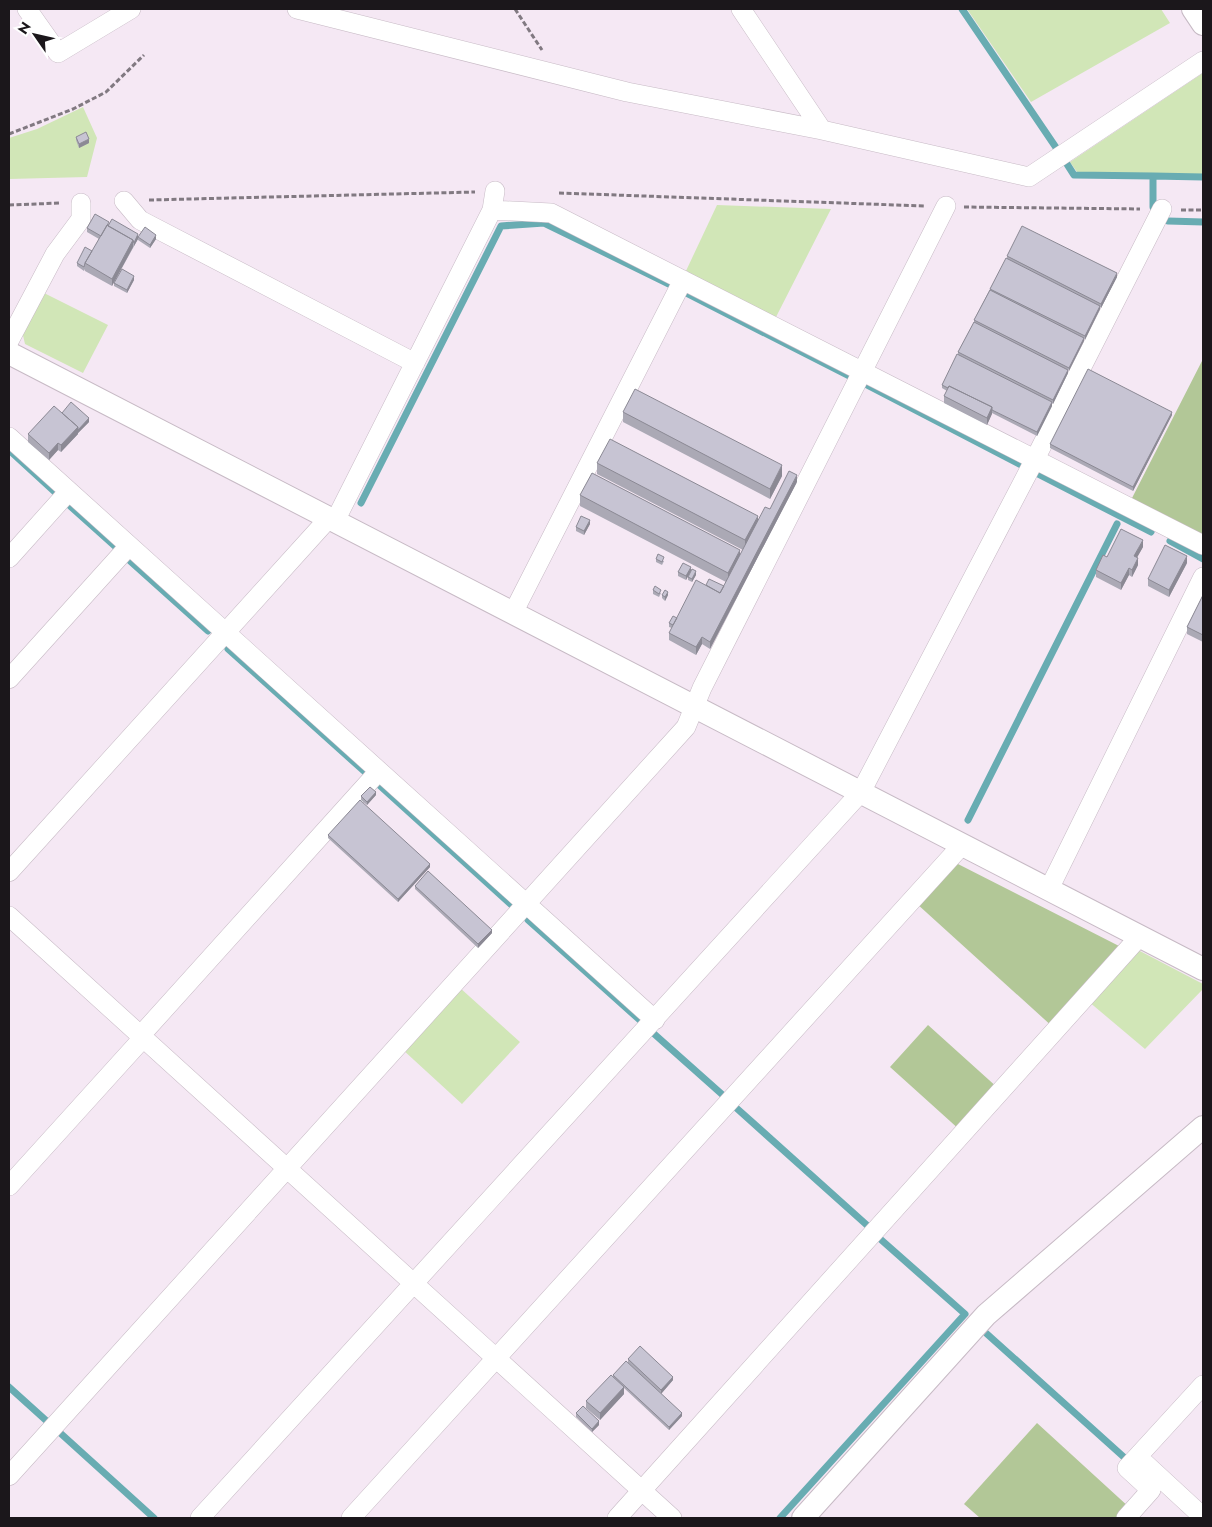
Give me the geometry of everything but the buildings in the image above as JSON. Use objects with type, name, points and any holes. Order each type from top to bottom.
[{"type":"street","points":[[27,9],[58,53],[132,9]]},
{"type":"street","points":[[300,9],[627,92],[822,130],[1029,177],[1203,61]]},
{"type":"street","points":[[741,9],[822,130]]},
{"type":"street","points":[[1193,9],[1203,24]]},
{"type":"street","points":[[9,872],[225,633],[332,519],[415,363],[492,210],[494,191]]},
{"type":"street","points":[[124,201],[140,220],[415,363]]},
{"type":"street","points":[[9,341],[55,254],[81,219],[81,203]]},
{"type":"street","points":[[9,1476],[686,727],[702,688],[946,206]]},
{"type":"street","points":[[492,210],[551,213],[1203,545]]},
{"type":"street","points":[[200,1518],[862,792],[1162,210]]},
{"type":"street","points":[[513,613],[684,280]]},
{"type":"street","points":[[9,353],[1203,969]]},
{"type":"street","points":[[9,437],[655,1020]]},
{"type":"street","points":[[9,558],[69,491]]},
{"type":"street","points":[[9,679],[129,546]]},
{"type":"street","points":[[1048,889],[1203,577]]},
{"type":"street","points":[[9,1186],[379,771]]},
{"type":"street","points":[[351,1518],[962,845]]},
{"type":"street","points":[[9,916],[672,1518]]},
{"type":"street","points":[[617,1518],[1140,936]]},
{"type":"street","points":[[803,1518],[986,1315],[1203,1127]]},
{"type":"street","points":[[1126,1518],[1151,1490],[1127,1468],[1203,1385]]},
{"type":"street","points":[[1138,1457],[1203,1517]]},
{"type":"path","points":[[515,9],[560,76]]},
{"type":"path","points":[[9,134],[73,109],[106,92],[144,55]]},
{"type":"path","points":[[124,201],[494,191]]},
{"type":"path","points":[[554,193],[946,206],[1203,210]]},
{"type":"path","points":[[9,205],[81,203]]},
{"type":"green space","points":[[967,9],[1161,9],[1170,23],[1031,102]]},
{"type":"green space","points":[[1203,73],[1203,176],[1077,172],[1070,162]]},
{"type":"green space","points":[[83,107],[97,138],[87,177],[9,179],[9,138],[37,129]]},
{"type":"green space","points":[[717,205],[831,209],[775,319],[685,273]]},
{"type":"green space","points":[[42,292],[108,325],[83,373],[25,344],[22,331]]},
{"type":"green space","points":[[1203,359],[1203,537],[1131,500]]},
{"type":"green space","points":[[954,862],[1119,946],[1121,952],[1054,1028],[916,903]]},
{"type":"green space","points":[[1138,950],[1203,984],[1203,989],[1145,1049],[1088,1001]]},
{"type":"green space","points":[[459,987],[520,1042],[462,1104],[402,1049]]},
{"type":"green space","points":[[928,1025],[999,1089],[961,1131],[890,1067]]},
{"type":"green space","points":[[1037,1423],[1130,1508],[1121,1518],[980,1518],[964,1504]]},
{"type":"waterway","points":[[962,9],[1057,149]]},
{"type":"waterway","points":[[1067,164],[1074,175],[1153,176]]},
{"type":"waterway","points":[[1153,207],[1153,176],[1203,177]]},
{"type":"waterway","points":[[1168,221],[1203,222]]},
{"type":"waterway","points":[[361,503],[501,226],[544,223],[671,285]]},
{"type":"waterway","points":[[686,293],[853,378]]},
{"type":"waterway","points":[[865,384],[1023,466]]},
{"type":"waterway","points":[[9,450],[57,494]]},
{"type":"waterway","points":[[1036,473],[1151,532]]},
{"type":"waterway","points":[[69,505],[118,549]]},
{"type":"waterway","points":[[968,820],[1117,524]]},
{"type":"waterway","points":[[1170,541],[1203,559]]},
{"type":"waterway","points":[[130,561],[208,631]]},
{"type":"waterway","points":[[228,649],[365,772]]},
{"type":"waterway","points":[[378,784],[515,908]]},
{"type":"waterway","points":[[528,920],[642,1022]]},
{"type":"waterway","points":[[652,1032],[725,1097]]},
{"type":"waterway","points":[[733,1105],[869,1227]]},
{"type":"waterway","points":[[780,1518],[965,1314],[878,1237]]},
{"type":"waterway","points":[[987,1334],[1126,1459]]},
{"type":"waterway","points":[[9,1387],[50,1424]]},
{"type":"waterway","points":[[58,1431],[154,1518]]}]
